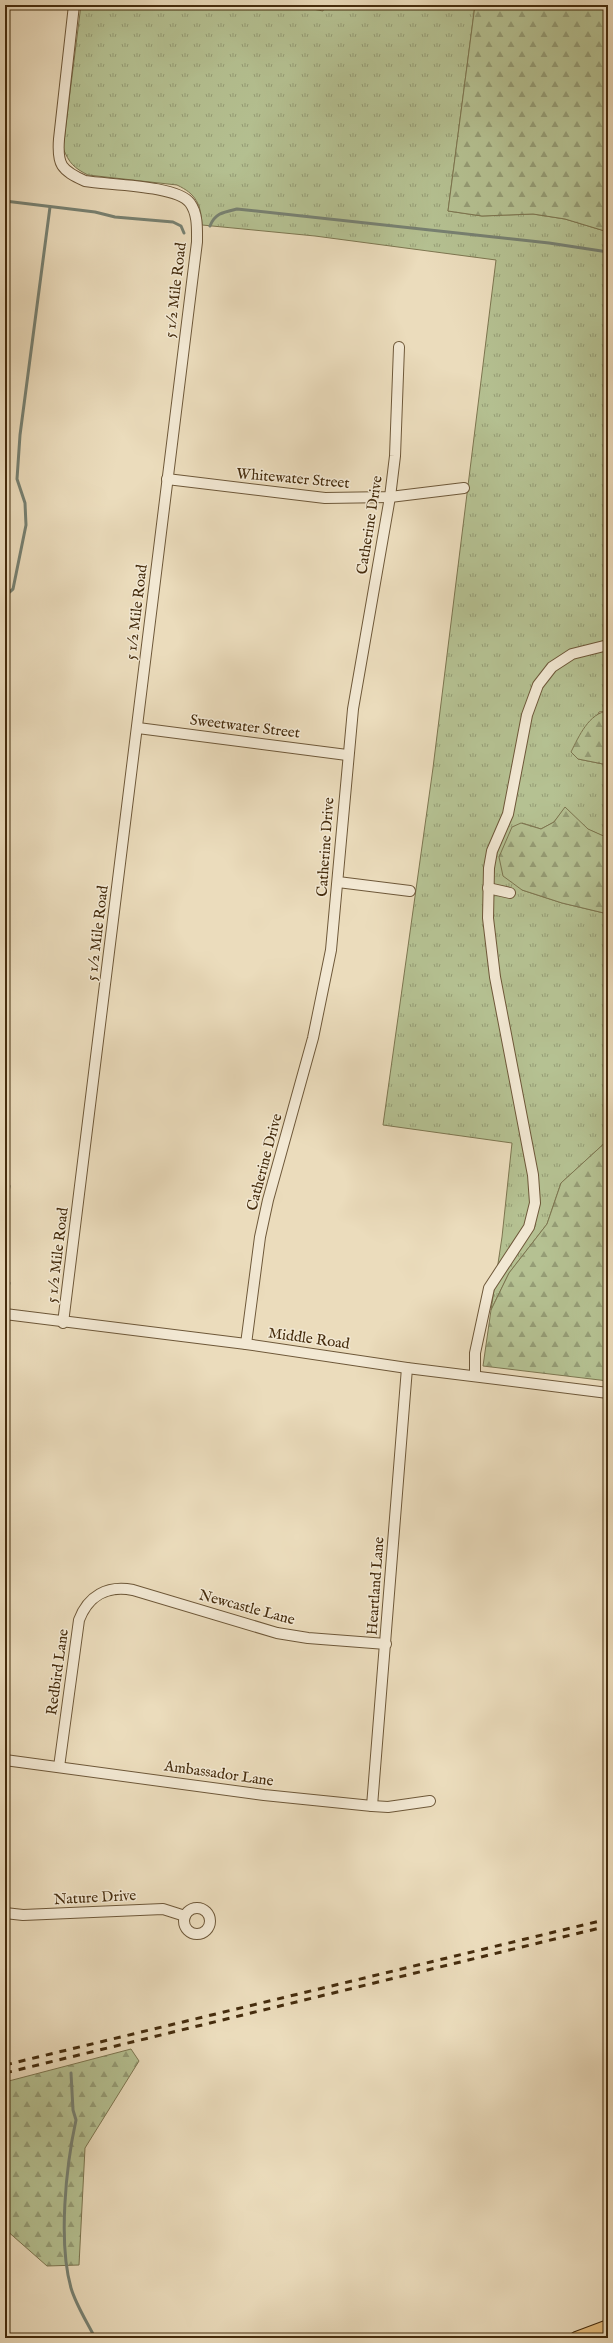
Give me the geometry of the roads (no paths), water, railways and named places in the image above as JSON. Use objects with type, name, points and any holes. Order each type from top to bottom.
[{"type":"main road","points":[[576,2338],[608,2326]]},
{"type":"street","name":"5 1/2 Mile Road","points":[[63,1323],[138,728],[167,479],[197,242],[195,213],[190,202],[182,195],[168,191],[85,181],[72,175],[61,166],[58,154],[59,139],[74,5]]},
{"type":"street","name":"Catherine Drive","points":[[246,1344],[260,1237],[268,1200],[323,996],[331,950],[338,882],[347,755],[362,651],[390,497],[395,456],[399,347]]},
{"type":"street","name":"Whitewater Street","points":[[167,479],[325,498],[390,497],[464,488]]},
{"type":"street","points":[[475,1376],[475,1353],[481,1319],[489,1288],[529,1227],[535,1203],[533,1175],[495,977],[488,918],[488,888],[492,851],[508,814],[526,715],[538,685],[552,667],[572,654],[608,645]]},
{"type":"street","name":"Sweetwater Street","points":[[138,728],[347,755]]},
{"type":"street","points":[[338,882],[410,891]]},
{"type":"street","points":[[488,888],[510,893]]},
{"type":"street","name":"Middle Road","points":[[5,1314],[63,1323],[246,1344],[407,1368],[608,1393]]},
{"type":"street","name":"Heartland Lane","points":[[372,1806],[407,1368]]},
{"type":"street","name":"Newcastle Lane","points":[[104,1591],[123,1588],[133,1590],[277,1633],[308,1638],[386,1644]]},
{"type":"street","name":"Redbird Lane","points":[[59,1767],[79,1620],[88,1603],[104,1591]]},
{"type":"street","name":"Ambassador Lane","points":[[5,1760],[264,1795],[372,1806],[388,1807],[430,1801]]},
{"type":"street","name":"Nature Drive","points":[[5,1913],[23,1916],[163,1909],[185,1916]]},
{"type":"waterway","points":[[5,201],[95,212],[115,217],[173,222],[181,226],[184,233]]},
{"type":"waterway","points":[[5,596],[13,589],[26,525],[25,503],[17,479],[20,435],[50,207]]},
{"type":"waterway","points":[[210,226],[214,218],[217,216],[224,212],[237,209],[549,243],[608,252]]},
{"type":"waterway","points":[[5,1179],[9,1186],[5,1211]]},
{"type":"waterway","points":[[5,1274],[9,1283],[5,1301]]},
{"type":"waterway","points":[[71,2073],[73,2110],[76,2120],[69,2159],[65,2204],[65,2249],[67,2269],[73,2294],[95,2338]]},
{"type":"railway","points":[[5,2065],[608,1919]]},
{"type":"railway","points":[[5,2073],[608,1926]]}]
